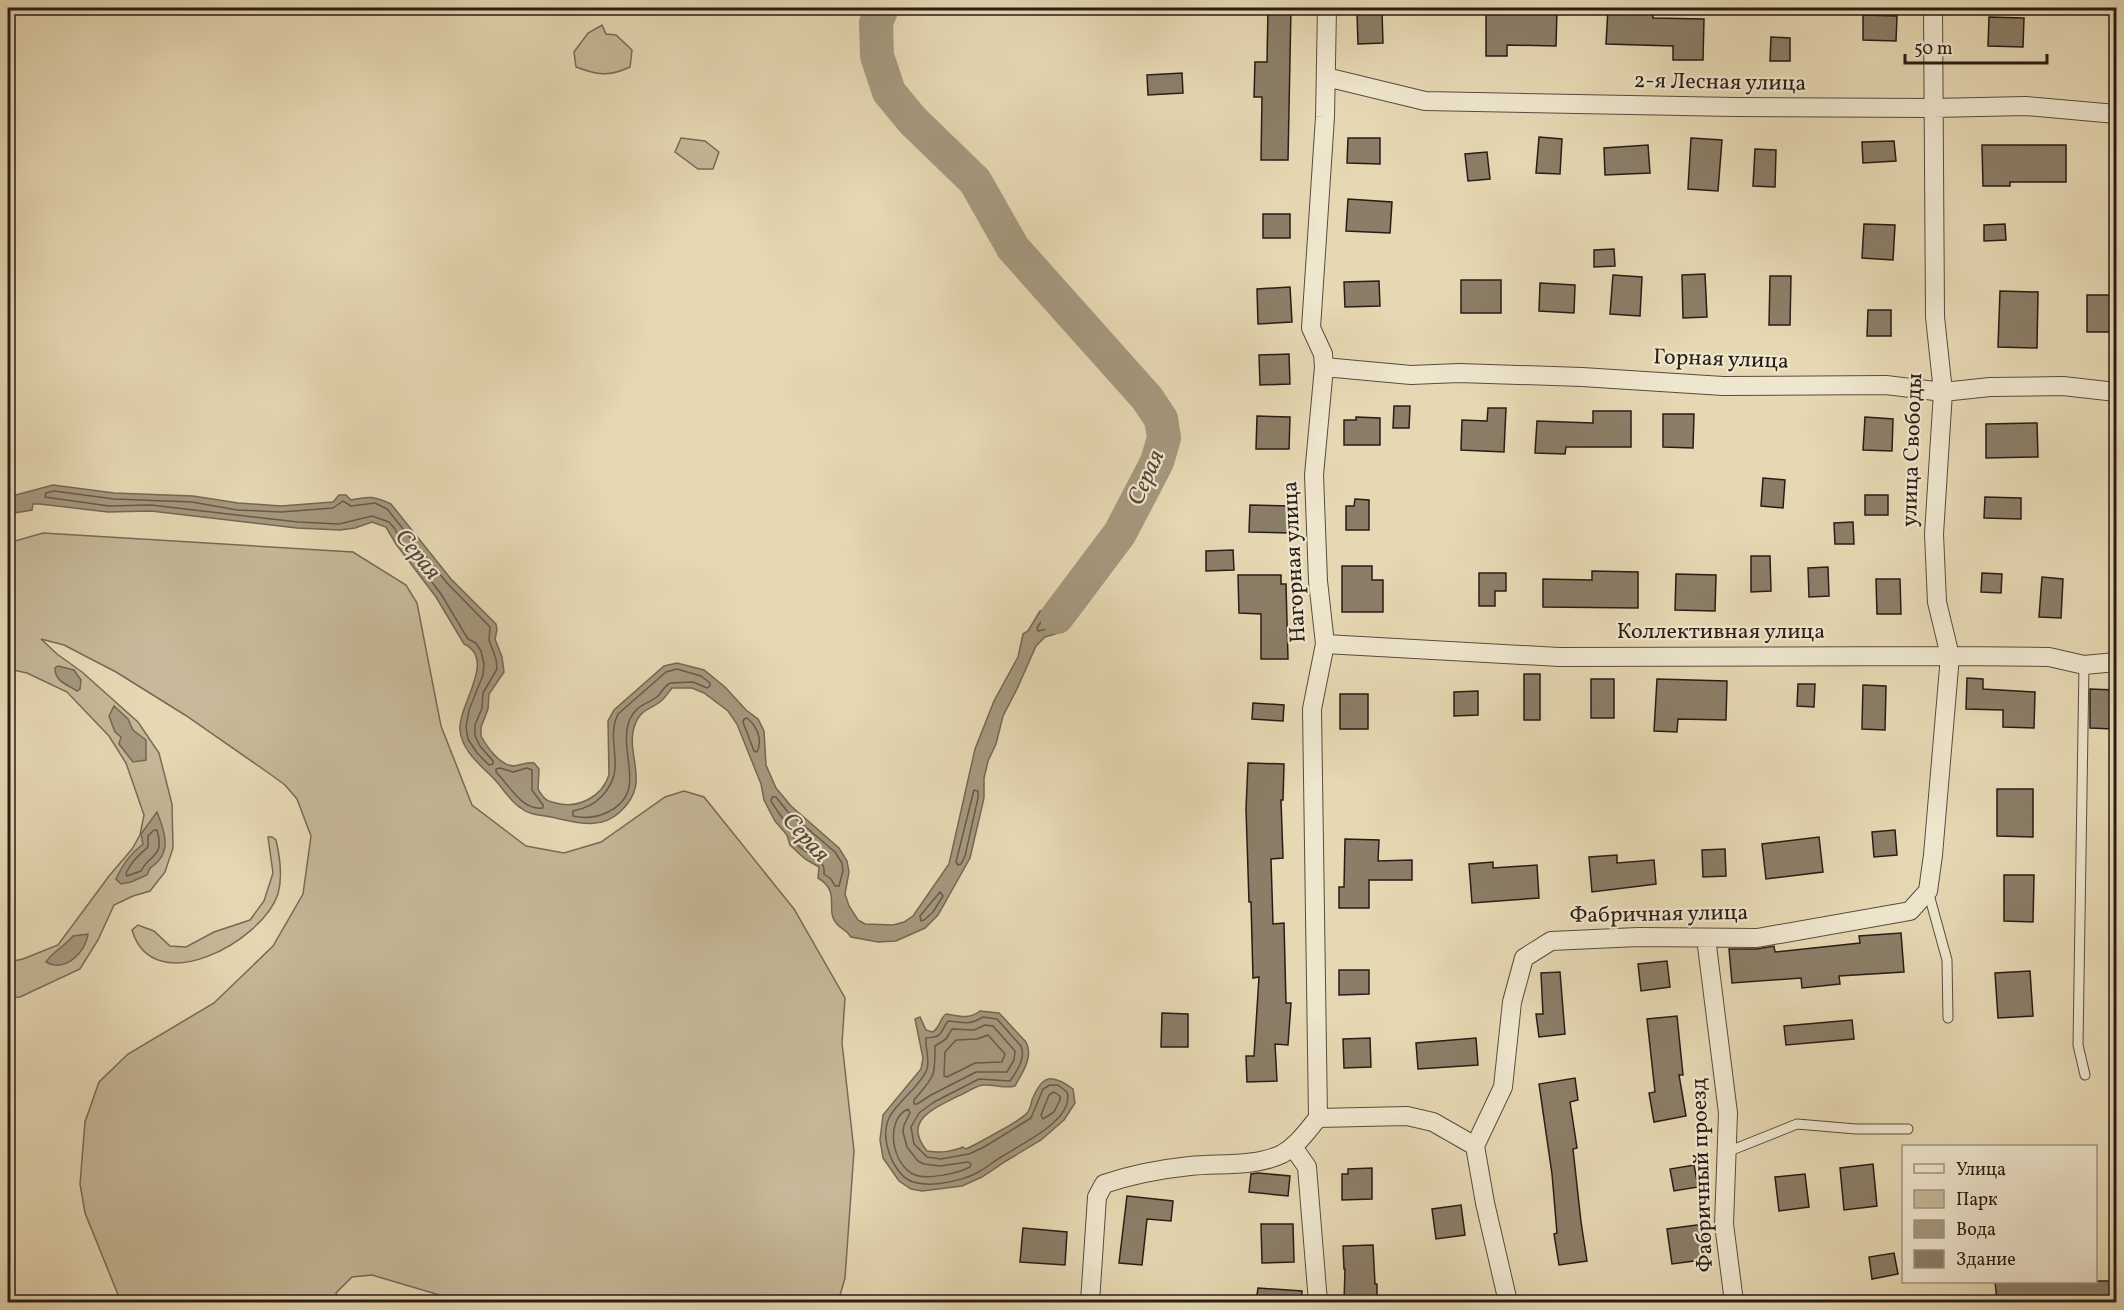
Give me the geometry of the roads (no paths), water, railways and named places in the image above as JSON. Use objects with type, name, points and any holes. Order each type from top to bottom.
[{"type":"street","name":"Нагорная улица","points":[[1318,1118],[1312,709],[1325,644],[1318,581],[1314,475],[1324,368],[1323,354],[1311,328],[1325,117],[1327,8]]},
{"type":"street","name":"улица Свободы","points":[[1928,891],[1950,656],[1937,602],[1934,534],[1943,392],[1935,316],[1933,8]]},
{"type":"street","name":"2-я Лесная улица","points":[[1326,77],[1425,101],[1700,107],[2026,106],[2116,114]]},
{"type":"street","name":"Горная улица","points":[[1324,368],[1411,375],[1459,373],[1582,377],[1723,386],[1886,386],[1943,392],[1990,387],[2063,386],[2116,392]]},
{"type":"street","name":"Коллективная улица","points":[[1325,644],[1559,657],[1950,656],[2049,657],[2084,664],[2116,662]]},
{"type":"street","name":"Фабричная улица","points":[[1475,1146],[1503,1087],[1512,1002],[1524,958],[1551,941],[1638,937],[1757,938],[1910,911],[1928,891]]},
{"type":"street","name":"Фабричный проезд","points":[[1706,938],[1728,1113],[1724,1224],[1734,1302]]},
{"type":"street","points":[[1090,1302],[1097,1197],[1104,1184],[1134,1174],[1190,1166],[1257,1161],[1280,1155],[1293,1147],[1318,1118],[1407,1116],[1433,1122],[1475,1146],[1485,1203],[1508,1302]]},
{"type":"street","points":[[1293,1147],[1307,1167],[1318,1302]]},
{"type":"lane","points":[[2084,664],[2079,1045],[2085,1076]]},
{"type":"lane","points":[[1928,891],[1947,960],[1948,1018]]},
{"type":"lane","points":[[1727,1152],[1797,1124],[1856,1129],[1908,1129]]},
{"type":"water","points":[[53,485],[114,493],[193,496],[238,503],[281,506],[333,502],[339,495],[346,495],[351,500],[376,498],[391,504],[451,579],[496,624],[495,639],[502,657],[504,672],[489,694],[488,709],[481,727],[481,736],[490,750],[504,763],[514,766],[534,763],[539,769],[538,789],[550,802],[581,803],[601,790],[609,775],[608,721],[614,710],[664,666],[677,663],[704,670],[758,719],[764,731],[766,765],[776,788],[791,806],[839,848],[847,861],[849,872],[845,894],[849,906],[858,920],[865,924],[893,925],[913,916],[949,864],[975,749],[994,701],[1018,657],[1023,634],[1028,631],[1040,611],[1053,606],[1062,598],[1076,577],[1090,584],[1058,633],[1045,637],[1036,646],[1003,716],[984,778],[984,798],[970,858],[938,915],[925,928],[896,941],[878,942],[851,937],[833,919],[831,895],[825,883],[818,878],[819,867],[805,859],[790,845],[787,835],[775,821],[764,800],[761,784],[737,724],[728,711],[704,693],[692,688],[672,688],[662,701],[643,712],[638,718],[632,745],[636,767],[635,789],[630,801],[612,818],[604,822],[587,824],[531,813],[514,803],[464,745],[460,730],[461,720],[474,683],[477,660],[386,527],[372,522],[340,530],[297,528],[151,511],[108,512],[40,504],[33,504],[32,510],[8,514],[8,497]]},
{"type":"water","points":[[58,666],[74,670],[81,680],[80,689],[77,691],[59,680],[55,668]]},
{"type":"water","points":[[114,706],[128,719],[133,730],[146,740],[146,760],[133,762],[119,744],[121,737],[115,732],[109,716]]},
{"type":"water","points":[[157,812],[165,836],[162,856],[150,868],[147,875],[121,884],[116,879],[124,864],[143,844],[141,834]]},
{"type":"water","points":[[88,934],[79,954],[67,963],[53,965],[46,962],[73,936]]},
{"type":"water","points":[[980,1011],[999,1013],[1026,1042],[1029,1053],[1026,1065],[1015,1086],[987,1085],[974,1088],[939,1106],[924,1117],[919,1124],[918,1132],[920,1141],[927,1151],[945,1152],[963,1147],[966,1149],[1008,1126],[1027,1113],[1040,1085],[1048,1079],[1059,1080],[1073,1089],[1075,1103],[1064,1120],[1041,1140],[982,1177],[962,1186],[922,1191],[911,1189],[899,1181],[883,1158],[880,1140],[883,1115],[921,1069],[923,1058],[915,1019],[920,1017],[926,1030],[932,1032],[937,1029],[946,1014],[968,1016]]},
{"type":"waterway","name":"Серая","points":[[882,8],[876,23],[877,56],[889,92],[913,121],[975,181],[1013,248],[1147,398],[1161,419],[1164,438],[1157,462],[1120,533],[1057,617]]}]
